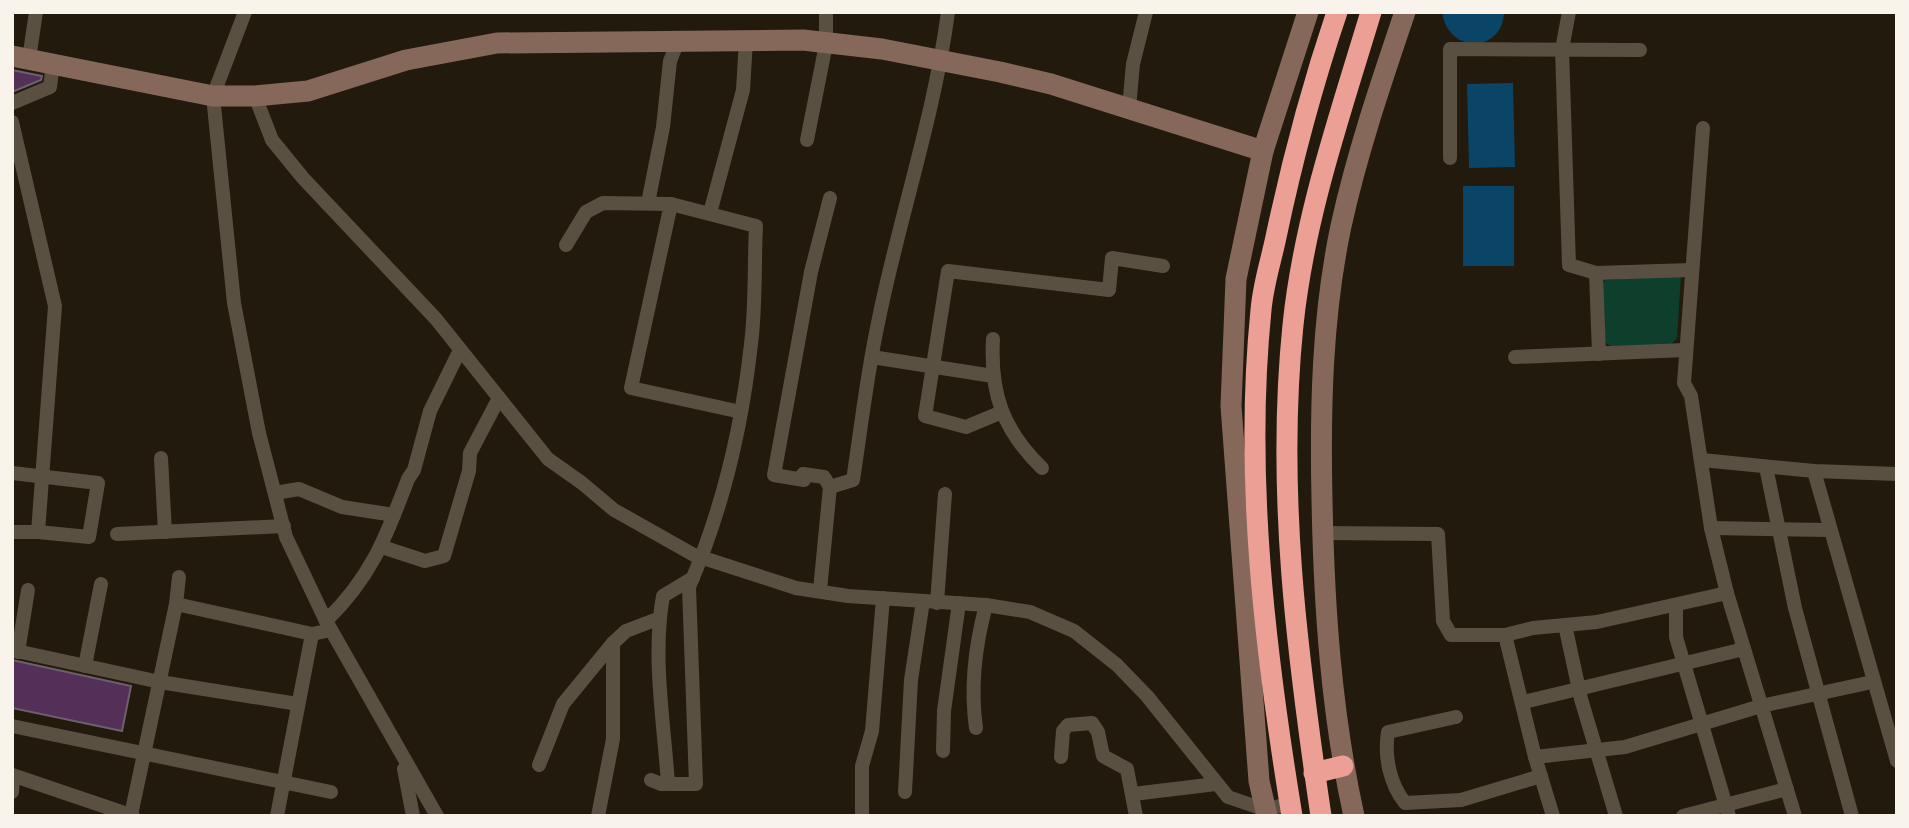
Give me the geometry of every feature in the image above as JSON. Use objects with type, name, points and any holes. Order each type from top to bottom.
[{"type":"highway","points":[[1291,810],[1273,707],[1261,574],[1256,404],[1261,307],[1293,159],[1313,82],[1337,12]]},
{"type":"highway","points":[[1321,816],[1300,678],[1290,570],[1288,444],[1293,325],[1323,169],[1371,12]]},
{"type":"highway","points":[[1314,772],[1343,766]]},
{"type":"street","points":[[36,12],[21,57],[213,96],[255,96],[308,91],[406,60],[497,43],[780,38],[882,49],[1051,84],[1263,151]]},
{"type":"street","points":[[244,12],[213,96],[234,303],[259,433],[284,526],[328,626],[438,816]]},
{"type":"street","points":[[807,140],[826,44],[827,12]]},
{"type":"street","points":[[830,487],[853,480],[872,357],[888,277],[920,159],[933,90],[942,62],[948,12]]},
{"type":"street","points":[[1129,108],[1133,64],[1146,12]]},
{"type":"street","points":[[1266,813],[1257,768],[1231,406],[1236,279],[1263,151],[1308,12]]},
{"type":"street","points":[[1354,816],[1343,766],[1324,594],[1324,330],[1341,227],[1363,137],[1405,12]]},
{"type":"street","points":[[1569,12],[1562,49],[1569,265],[1596,273],[1691,270]]},
{"type":"street","points":[[710,213],[743,90],[746,40]]},
{"type":"street","points":[[649,203],[663,127],[670,61],[678,41]]},
{"type":"street","points":[[1450,158],[1450,49],[1640,50]]},
{"type":"street","points":[[12,103],[50,87],[53,64]]},
{"type":"street","points":[[255,96],[272,140],[295,168],[436,319],[548,459],[614,510],[694,555],[796,588],[883,598],[986,605],[1030,612],[1074,631],[1117,665],[1147,696],[1228,797],[1266,813],[1291,810]]},
{"type":"street","points":[[12,122],[55,306],[38,532]]},
{"type":"street","points":[[1703,128],[1685,350],[1685,383],[1702,460],[1711,528],[1727,593],[1795,816]]},
{"type":"street","points":[[820,590],[830,487],[824,477],[803,474],[804,480],[774,475],[810,272],[830,198]]},
{"type":"street","points":[[566,245],[586,212],[603,203],[670,204],[756,226],[752,342],[741,412],[733,452],[702,557],[689,587],[696,784],[668,784],[651,780]]},
{"type":"street","points":[[670,204],[631,388],[741,412]]},
{"type":"street","points":[[1002,412],[965,427],[925,416],[948,271],[1109,290],[1112,258],[1163,266]]},
{"type":"street","points":[[1596,273],[1599,355]]},
{"type":"street","points":[[993,339],[993,376],[1002,412],[1010,432],[1042,468]]},
{"type":"street","points":[[176,604],[312,634],[328,626],[382,547],[414,470],[430,411],[460,349]]},
{"type":"street","points":[[1515,358],[1685,350]]},
{"type":"street","points":[[872,357],[993,376]]},
{"type":"street","points":[[382,547],[425,561],[444,556],[469,471],[470,453],[499,398]]},
{"type":"street","points":[[161,458],[165,532]]},
{"type":"street","points":[[1702,460],[1814,471],[1897,474]]},
{"type":"street","points":[[1766,467],[1795,608],[1852,816]]},
{"type":"street","points":[[1814,471],[1872,682],[1897,761]]},
{"type":"street","points":[[12,473],[98,483],[89,537],[12,532]]},
{"type":"street","points":[[275,493],[299,489],[342,507],[394,515]]},
{"type":"street","points":[[905,792],[911,680],[930,602],[944,494]]},
{"type":"street","points":[[117,534],[284,526]]},
{"type":"street","points":[[1711,528],[1830,530]]},
{"type":"street","points":[[1323,533],[1438,534],[1443,621],[1451,635],[1505,635],[1533,628],[1609,620],[1727,593]]},
{"type":"street","points":[[12,792],[13,775],[132,815],[176,604],[179,577]]},
{"type":"street","points":[[668,784],[660,702],[660,618],[663,596],[693,579]]},
{"type":"street","points":[[85,666],[101,584]]},
{"type":"street","points":[[28,590],[15,651],[160,682],[298,704]]},
{"type":"street","points":[[862,816],[862,766],[872,731],[883,598]]},
{"type":"street","points":[[943,751],[944,711],[958,603]]},
{"type":"street","points":[[976,728],[974,666],[977,638],[986,605]]},
{"type":"street","points":[[1676,605],[1676,637],[1727,810]]},
{"type":"street","points":[[539,765],[563,704],[613,643],[626,631],[660,618]]},
{"type":"street","points":[[1565,625],[1578,687],[1616,816]]},
{"type":"street","points":[[277,816],[312,634]]},
{"type":"street","points":[[1505,635],[1524,702],[1535,757],[1553,816]]},
{"type":"street","points":[[598,816],[613,738],[613,643]]},
{"type":"street","points":[[1524,702],[1744,649]]},
{"type":"street","points":[[1535,757],[1625,747],[1762,706],[1872,682]]},
{"type":"street","points":[[1456,717],[1388,732],[1386,743],[1393,788],[1405,803],[1461,800],[1541,776]]},
{"type":"street","points":[[1061,757],[1063,730],[1068,725],[1092,723],[1098,732],[1103,756],[1127,769],[1136,816]]},
{"type":"street","points":[[12,726],[331,792]]},
{"type":"street","points":[[399,751],[413,816]]},
{"type":"street","points":[[1133,794],[1216,784]]},
{"type":"street","points":[[1683,816],[1727,810],[1787,789]]},
{"type":"green space","points":[[1681,276],[1677,338],[1670,346],[1612,347],[1603,341],[1602,286],[1605,280]]},
{"type":"water","points":[[1442,12],[1504,12],[1501,26],[1495,35],[1475,44],[1454,36],[1446,26]]},
{"type":"water","points":[[1513,83],[1515,167],[1469,168],[1467,84]]},
{"type":"water","points":[[1463,186],[1514,186],[1514,266],[1463,266]]},
{"type":"building","points":[[12,70],[42,76],[41,80],[12,92]]},
{"type":"building","points":[[12,660],[131,686],[122,731],[12,708]]}]
